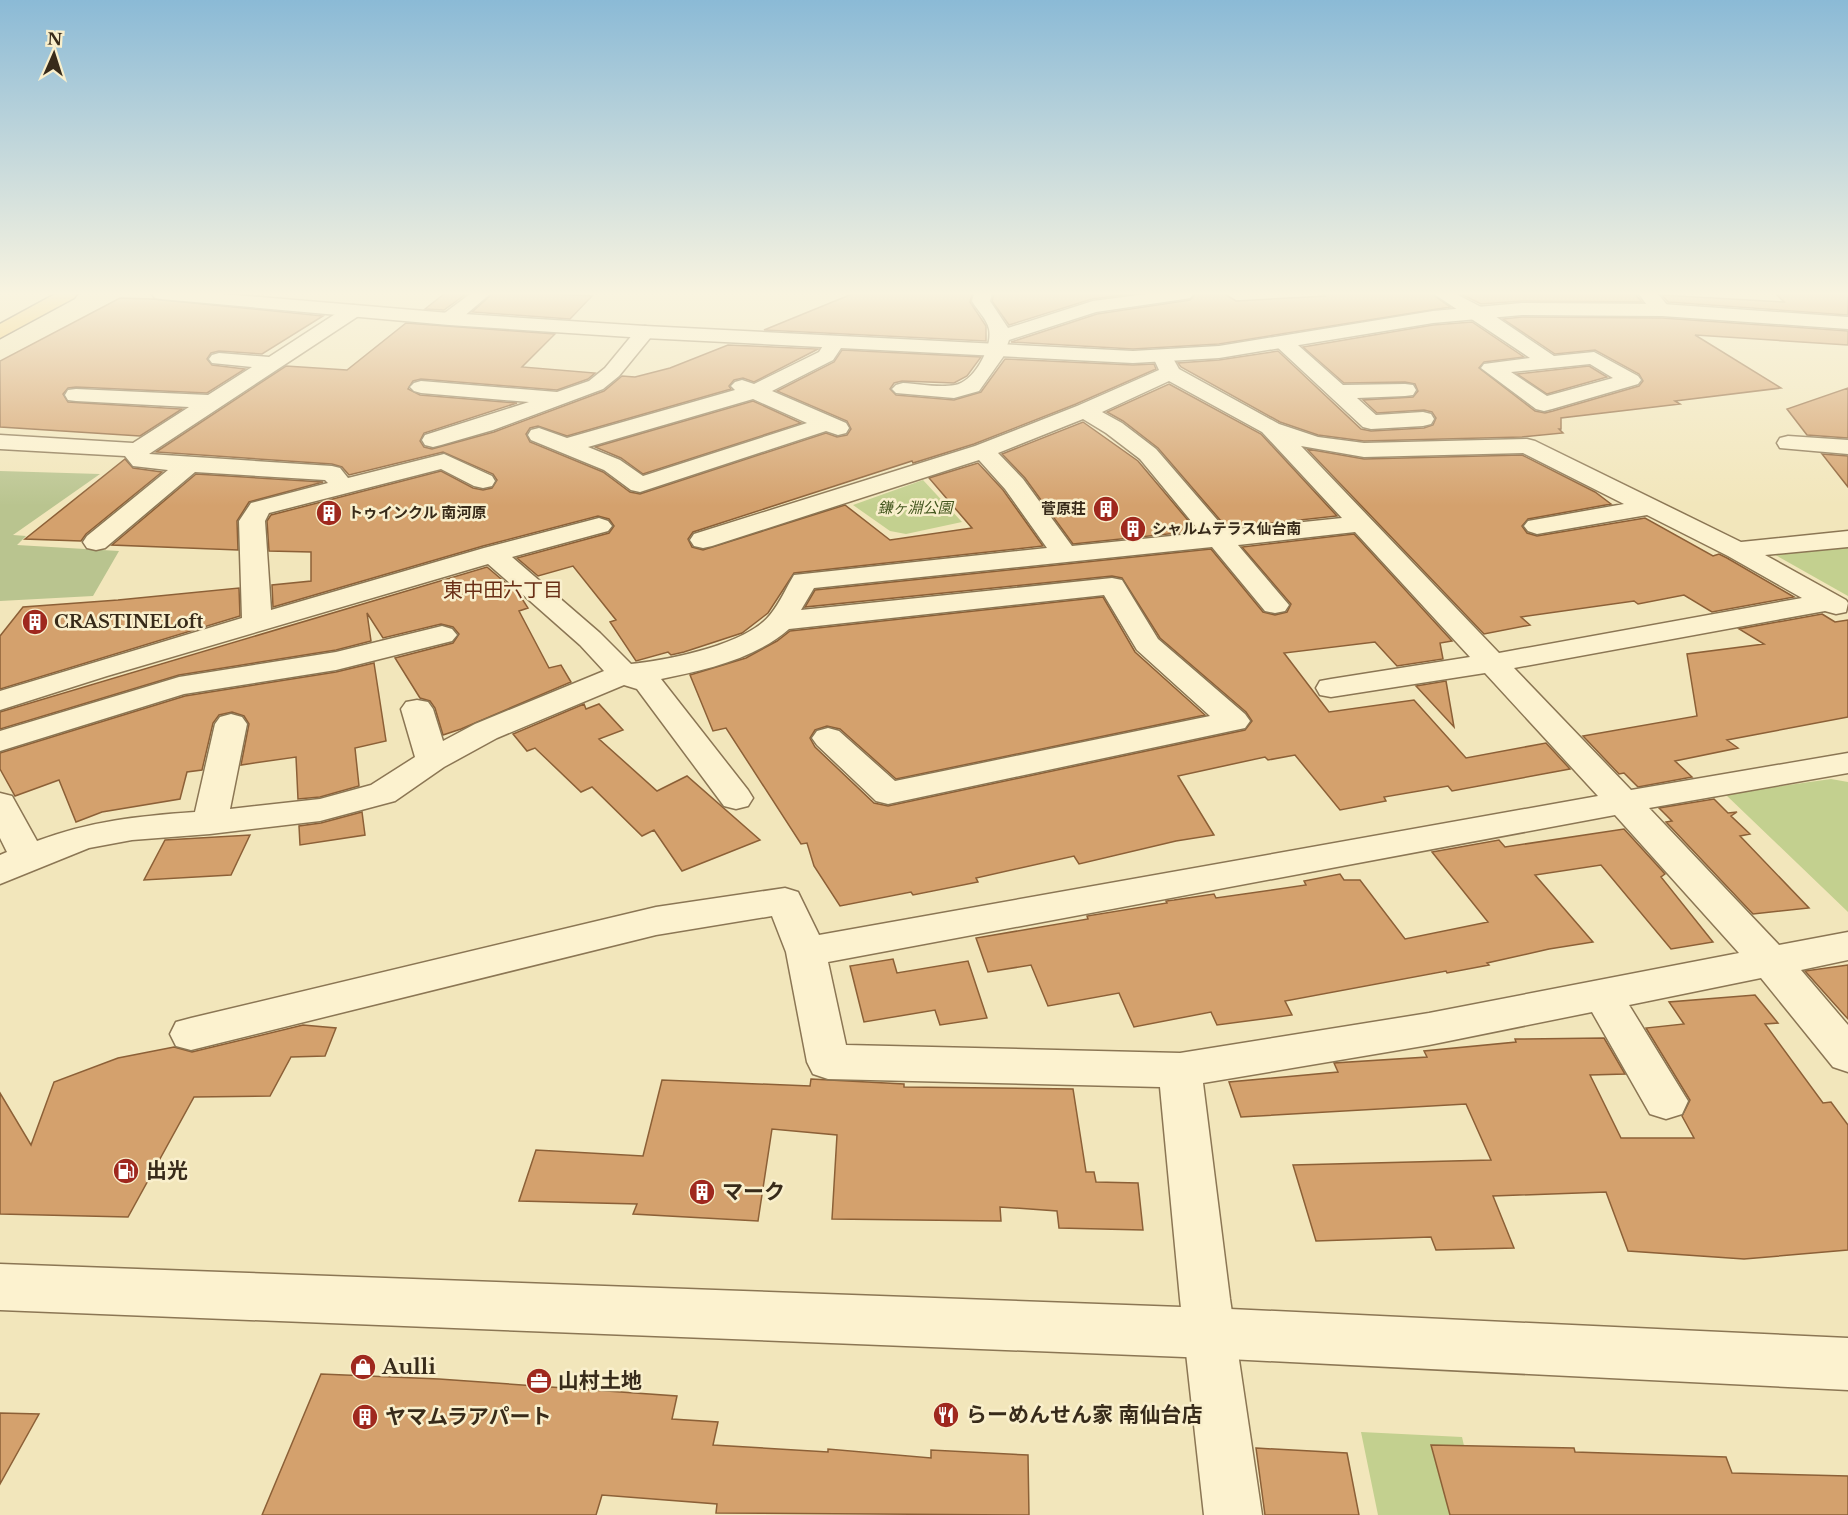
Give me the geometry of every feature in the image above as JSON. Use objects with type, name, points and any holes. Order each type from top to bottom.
[{"type":"street","points":[[0,442],[138,450],[271,365]]},
{"type":"street","points":[[432,440],[485,425],[596,385],[618,365]]},
{"type":"street","points":[[776,365],[797,371]]},
{"type":"street","points":[[566,446],[756,391],[810,365]]},
{"type":"street","points":[[903,389],[954,393],[972,387],[985,365]]},
{"type":"street","points":[[703,540],[983,451],[1085,411],[1167,365],[1270,427],[1314,443],[1364,450],[1527,446],[1737,550],[1839,608]]},
{"type":"street","points":[[1308,365],[1371,422],[1423,419]]},
{"type":"street","points":[[1523,365],[1491,368],[1544,404],[1631,380],[1605,365]]},
{"type":"street","points":[[539,435],[612,465],[640,485],[838,428],[721,378]]},
{"type":"street","points":[[421,387],[562,398]]},
{"type":"street","points":[[1338,392],[1405,390]]},
{"type":"street","points":[[76,395],[214,402]]},
{"type":"street","points":[[639,404],[664,417]]},
{"type":"street","points":[[1085,411],[1114,428],[1148,454],[1275,605]]},
{"type":"street","points":[[1270,427],[1623,801],[1771,962],[1848,1055]]},
{"type":"street","points":[[1788,443],[1848,447]]},
{"type":"street","points":[[138,450],[137,456],[141,461],[332,473],[342,486]]},
{"type":"street","points":[[983,451],[1014,484],[1065,555]]},
{"type":"street","points":[[256,623],[252,521],[260,508],[444,461],[483,481]]},
{"type":"street","points":[[96,542],[190,464]]},
{"type":"street","points":[[1537,526],[1649,507]]},
{"type":"street","points":[[0,804],[14,864],[82,837],[132,828],[210,823],[320,810],[383,793],[432,760],[486,731],[577,692],[624,674],[662,670],[731,651],[765,635],[781,621],[804,581],[1363,524]]},
{"type":"street","points":[[0,700],[493,554],[599,526]]},
{"type":"street","points":[[1737,550],[1848,539]]},
{"type":"street","points":[[493,554],[624,674],[648,683],[736,798]]},
{"type":"street","points":[[781,621],[1112,586],[1147,644],[1234,721],[888,793],[828,738]]},
{"type":"street","points":[[1331,688],[1839,608]]},
{"type":"street","points":[[0,741],[179,686],[336,662],[442,635]]},
{"type":"street","points":[[417,709],[432,760]]},
{"type":"street","points":[[210,823],[231,724]]},
{"type":"street","points":[[806,952],[1623,801],[1848,763]]},
{"type":"street","points":[[191,1034],[656,921],[785,901],[806,952],[828,1062],[1180,1070],[1429,1029],[1848,946]]},
{"type":"street","points":[[1603,996],[1666,1101]]},
{"type":"street","points":[[1180,1070],[1209,1333],[1233,1515]]},
{"type":"street","points":[[0,1287],[1209,1333],[1848,1364]]},
{"type":"green space","points":[[0,471],[100,474],[13,535],[26,536],[17,545],[119,551],[93,596],[0,601]]},
{"type":"green space","name":"鎌ヶ淵公園","points":[[923,480],[962,522],[906,534],[890,531],[853,505]]},
{"type":"green space","points":[[1848,546],[1848,596],[1772,553]]},
{"type":"green space","points":[[1831,779],[1848,782],[1848,912],[1725,794]]},
{"type":"green space","points":[[1361,1432],[1462,1437],[1480,1515],[1378,1515]]},
{"type":"building","points":[[0,365],[212,365],[245,369],[207,393],[76,387],[68,388],[63,394],[68,402],[182,409],[140,436],[0,427]]},
{"type":"building","points":[[354,365],[524,365],[522,367],[595,373],[588,379],[557,390],[421,379],[413,381],[408,389],[420,395],[517,403],[424,433],[420,441],[424,447],[432,449],[494,432],[604,391],[622,376],[635,377],[678,365],[788,365],[754,382],[743,378],[734,380],[729,386],[731,389],[567,436],[538,426],[530,428],[526,434],[530,442],[603,472],[630,492],[640,494],[826,433],[837,437],[847,435],[851,429],[847,421],[777,391],[829,365],[975,365],[967,376],[954,383],[902,381],[894,383],[890,389],[896,395],[954,400],[981,392],[1001,365],[1154,365],[1156,369],[1076,404],[974,444],[913,463],[912,461],[693,532],[688,539],[692,547],[703,550],[845,505],[890,540],[972,528],[929,478],[978,463],[1003,490],[1043,546],[794,573],[768,613],[742,633],[684,652],[671,655],[668,652],[636,661],[610,622],[616,620],[573,566],[538,576],[517,558],[609,533],[614,526],[609,519],[598,516],[483,546],[273,607],[272,585],[311,581],[311,552],[269,551],[267,521],[271,515],[441,471],[473,488],[483,490],[492,488],[497,480],[493,474],[443,452],[349,475],[342,467],[332,464],[156,452],[286,366],[347,370]]},
{"type":"building","points":[[1179,365],[1293,365],[1361,429],[1371,431],[1424,428],[1433,425],[1436,418],[1432,412],[1424,410],[1377,413],[1363,400],[1413,397],[1418,391],[1415,384],[1405,382],[1344,383],[1323,365],[1482,365],[1479,368],[1535,411],[1545,413],[1639,386],[1643,381],[1639,374],[1622,365],[1743,365],[1781,388],[1675,401],[1680,404],[1561,418],[1561,429],[1559,429],[1563,433],[1522,437],[1364,441],[1318,435],[1280,422]]},
{"type":"building","points":[[1589,366],[1607,377],[1547,394],[1517,374]]},
{"type":"building","points":[[1169,384],[1261,434],[1337,516],[1227,528],[1158,448],[1123,421],[1107,412]]},
{"type":"building","points":[[1848,388],[1848,438],[1807,435],[1787,409]]},
{"type":"building","points":[[753,401],[801,423],[643,474],[621,458],[595,447]]},
{"type":"building","points":[[1083,422],[1138,461],[1197,531],[1073,544],[1025,478],[1002,454]]},
{"type":"building","points":[[1307,449],[1364,459],[1522,455],[1595,492],[1611,504],[1528,519],[1522,526],[1527,533],[1537,536],[1645,518],[1713,556],[1719,554],[1727,558],[1794,597],[1712,612],[1684,595],[1638,604],[1634,601],[1521,617],[1530,625],[1484,634]]},
{"type":"building","points":[[1822,454],[1848,456],[1848,487]]},
{"type":"building","points":[[125,459],[133,468],[162,472],[86,534],[81,541],[25,539]]},
{"type":"building","points":[[196,474],[323,482],[249,502],[237,521],[238,550],[112,545]]},
{"type":"building","points":[[1354,534],[1452,641],[1440,643],[1443,659],[1397,666],[1375,642],[1284,653],[1329,712],[1414,700],[1466,758],[1546,743],[1570,769],[1452,791],[1448,786],[1384,797],[1386,801],[1340,810],[1295,755],[1268,760],[1265,757],[1178,776],[1214,835],[1176,841],[1079,864],[1074,856],[976,878],[978,882],[840,906],[814,866],[807,843],[801,844],[726,728],[713,731],[690,675],[746,658],[790,631],[1103,597],[1135,652],[1205,715],[896,779],[840,729],[827,726],[815,730],[810,738],[815,747],[874,803],[888,806],[1245,730],[1252,721],[1246,712],[1160,638],[1122,578],[1112,576],[805,607],[815,590],[1211,549],[1263,612],[1275,615],[1287,612],[1291,604],[1242,547]]},
{"type":"building","points":[[487,567],[519,594],[528,608],[519,611],[549,668],[561,665],[571,682],[443,735],[435,708],[430,701],[420,698],[395,658],[453,643],[459,634],[453,627],[441,624],[383,638],[367,613],[371,641],[336,650],[179,675],[0,729],[0,712]]},
{"type":"building","points":[[239,588],[240,616],[0,689],[0,636],[23,607]]},
{"type":"building","points":[[1822,614],[1835,622],[1848,620],[1848,717],[1727,740],[1738,748],[1675,761],[1692,777],[1638,787],[1624,773],[1619,774],[1583,736],[1697,716],[1687,654],[1764,644],[1739,629]]},
{"type":"building","points":[[374,663],[386,741],[355,748],[359,786],[320,797],[298,799],[296,757],[241,765],[249,724],[244,716],[232,712],[219,715],[213,723],[202,770],[187,772],[180,799],[102,812],[76,822],[59,780],[15,796],[0,769],[0,753],[185,696],[336,672]]},
{"type":"building","points":[[1446,681],[1454,727],[1416,686]]},
{"type":"building","points":[[584,704],[586,709],[599,704],[623,730],[599,739],[657,791],[687,776],[760,840],[682,871],[654,830],[642,836],[592,787],[581,792],[535,748],[527,751],[513,734]]},
{"type":"building","points":[[1714,799],[1728,813],[1737,812],[1731,816],[1750,834],[1740,836],[1809,908],[1753,914],[1666,822],[1672,821],[1659,808]]},
{"type":"building","points":[[362,812],[365,835],[300,845],[299,826],[321,823]]},
{"type":"building","points":[[1624,829],[1665,874],[1661,877],[1713,942],[1671,949],[1601,865],[1535,875],[1593,942],[1487,963],[1489,965],[1285,1001],[1292,1015],[1217,1025],[1211,1012],[1134,1027],[1119,993],[1048,1006],[1031,965],[988,972],[976,938],[1088,919],[1087,916],[1167,903],[1166,901],[1214,894],[1216,898],[1306,885],[1304,881],[1340,874],[1344,880],[1360,880],[1405,939],[1488,922],[1432,852],[1499,840],[1505,847]]},
{"type":"building","points":[[250,835],[231,875],[144,880],[165,840]]},
{"type":"building","points":[[893,959],[897,973],[968,961],[987,1018],[940,1025],[935,1010],[864,1022],[850,966]]},
{"type":"building","points":[[1848,965],[1848,1019],[1805,971]]},
{"type":"building","points":[[1755,995],[1778,1023],[1765,1024],[1823,1103],[1831,1102],[1848,1125],[1848,1250],[1744,1259],[1628,1251],[1606,1192],[1493,1196],[1514,1248],[1436,1250],[1431,1237],[1316,1241],[1293,1165],[1491,1160],[1466,1104],[1241,1117],[1229,1082],[1338,1072],[1334,1063],[1427,1057],[1424,1051],[1516,1042],[1515,1039],[1604,1038],[1625,1074],[1590,1075],[1621,1138],[1694,1138],[1682,1116],[1690,1100],[1646,1028],[1684,1024],[1669,1002]]},
{"type":"building","points":[[303,1025],[336,1028],[325,1056],[291,1057],[270,1096],[194,1097],[128,1217],[0,1214],[0,1093],[31,1145],[54,1082],[118,1058],[174,1047],[192,1052]]},
{"type":"building","points":[[811,1079],[904,1084],[904,1087],[1073,1089],[1086,1172],[1094,1172],[1096,1182],[1138,1183],[1143,1230],[1059,1228],[1057,1211],[1000,1207],[1001,1221],[832,1219],[837,1135],[772,1129],[758,1221],[633,1214],[637,1204],[519,1201],[536,1150],[643,1156],[662,1080],[810,1086]]},
{"type":"building","points":[[321,1374],[439,1379],[677,1396],[672,1419],[718,1422],[713,1445],[828,1452],[828,1449],[931,1458],[931,1450],[1028,1455],[1029,1515],[716,1513],[717,1504],[602,1495],[596,1515],[262,1515]]},
{"type":"building","points":[[0,1413],[39,1414],[0,1484]]},
{"type":"building","points":[[1431,1445],[1574,1448],[1575,1452],[1726,1457],[1732,1473],[1848,1476],[1848,1515],[1450,1515]]},
{"type":"building","points":[[1256,1448],[1347,1453],[1359,1515],[1265,1515]]},
{"type":"place","name":"菅原荘","points":[[1106,509]]},
{"type":"place","name":"トゥインクル 南河原","points":[[329,513]]},
{"type":"place","name":"シャルムテラス仙台南","points":[[1133,529]]},
{"type":"place","name":"CRASTINELoft","points":[[35,622]]},
{"type":"place","name":"出光","points":[[126,1171]]},
{"type":"place","name":"マーク","points":[[702,1192]]},
{"type":"place","name":"Aulli","points":[[363,1367]]},
{"type":"place","name":"山村土地","points":[[539,1381]]},
{"type":"place","name":"らーめんせん家 南仙台店","points":[[946,1415]]},
{"type":"place","name":"ヤマムラアパート","points":[[365,1417]]},
{"type":"district","name":"東中田六丁目","points":[[503,590]]}]
